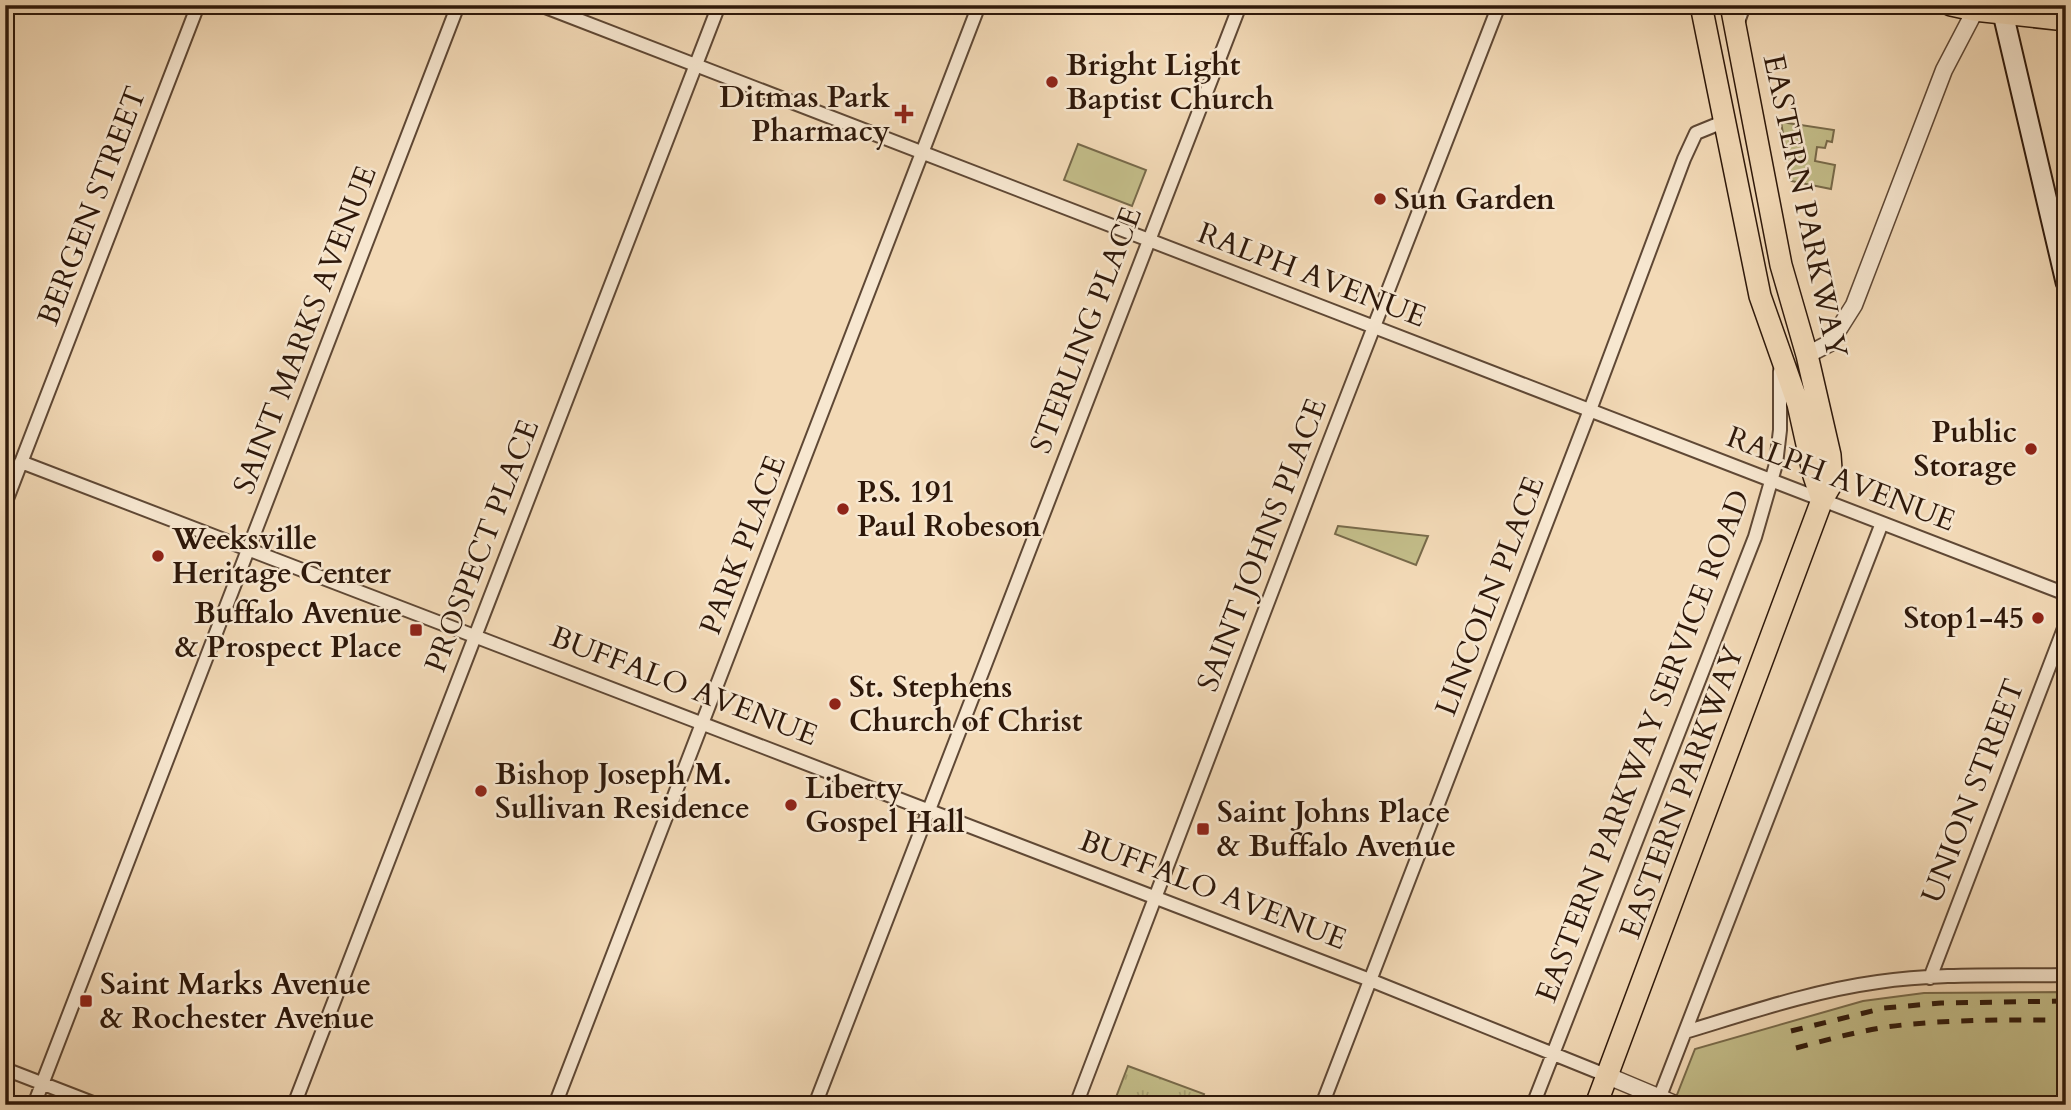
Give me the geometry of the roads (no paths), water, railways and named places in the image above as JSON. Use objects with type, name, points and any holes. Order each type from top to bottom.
[{"type":"main road","name":"EASTERN PARKWAY","points":[[1701,5],[1760,296],[1801,416],[1822,500]]},
{"type":"main road","name":"EASTERN PARKWAY","points":[[1596,1105],[1822,500],[1832,483],[1830,454],[1807,355],[1781,265],[1731,5]]},
{"type":"main road","points":[[1951,5],[2002,9],[2066,20]]},
{"type":"main road","points":[[2002,9],[2059,222],[2066,282]]},
{"type":"street","name":"BERGEN STREET","points":[[5,504],[198,5]]},
{"type":"street","name":"SAINT MARKS AVENUE","points":[[34,1105],[458,5]]},
{"type":"street","name":"RALPH AVENUE","points":[[540,5],[2066,594]]},
{"type":"street","name":"PROSPECT PLACE","points":[[294,1105],[719,5]]},
{"type":"street","name":"PARK PLACE","points":[[555,1105],[979,5]]},
{"type":"street","name":"STERLING PLACE","points":[[816,1105],[1240,5]]},
{"type":"street","name":"SAINT JOHNS PLACE","points":[[1076,1105],[1499,5]]},
{"type":"street","points":[[1736,29],[1744,5]]},
{"type":"street","points":[[1807,355],[1830,343],[1854,305],[1944,70],[1976,8]]},
{"type":"street","name":"LINCOLN PLACE","points":[[1322,1105],[1690,143],[1696,133],[1724,122]]},
{"type":"street","name":"EASTERN PARKWAY SERVICE ROAD","points":[[1533,1105],[1751,548],[1776,464],[1780,430],[1781,360]]},
{"type":"street","name":"BUFFALO AVENUE","points":[[21,462],[1370,980],[1608,1076],[1658,1101],[1677,1105]]},
{"type":"street","points":[[1658,1101],[1882,523]]},
{"type":"street","name":"UNION STREET","points":[[1930,978],[2066,624]]},
{"type":"street","points":[[1685,1032],[1816,994],[1876,982],[2066,975]]},
{"type":"street","points":[[5,1069],[98,1105]]},
{"type":"railway","points":[[1791,1031],[1884,1008],[1941,1003],[2066,1001]]},
{"type":"railway","points":[[1796,1048],[1863,1031],[1908,1024],[2066,1020]]},
{"type":"place","name":"Bright Light Baptist Church","points":[[1052,82]]},
{"type":"place","name":"Ditmas Park Pharmacy","points":[[904,114]]},
{"type":"place","name":"Sun Garden","points":[[1380,199]]},
{"type":"place","name":"Public Storage","points":[[2031,449]]},
{"type":"place","name":"P.S. 191 Paul Robeson","points":[[843,509]]},
{"type":"place","name":"Weeksville Heritage Center","points":[[158,556]]},
{"type":"place","name":"Stop1-45","points":[[2038,618]]},
{"type":"place","name":"Buffalo Avenue & Prospect Place","points":[[416,630]]},
{"type":"place","name":"St. Stephens Church of Christ","points":[[835,704]]},
{"type":"place","name":"Bishop Joseph M. Sullivan Residence","points":[[481,791]]},
{"type":"place","name":"Liberty Gospel Hall","points":[[791,805]]},
{"type":"place","name":"Saint Johns Place & Buffalo Avenue","points":[[1203,829]]},
{"type":"place","name":"Saint Marks Avenue & Rochester Avenue","points":[[86,1001]]}]
